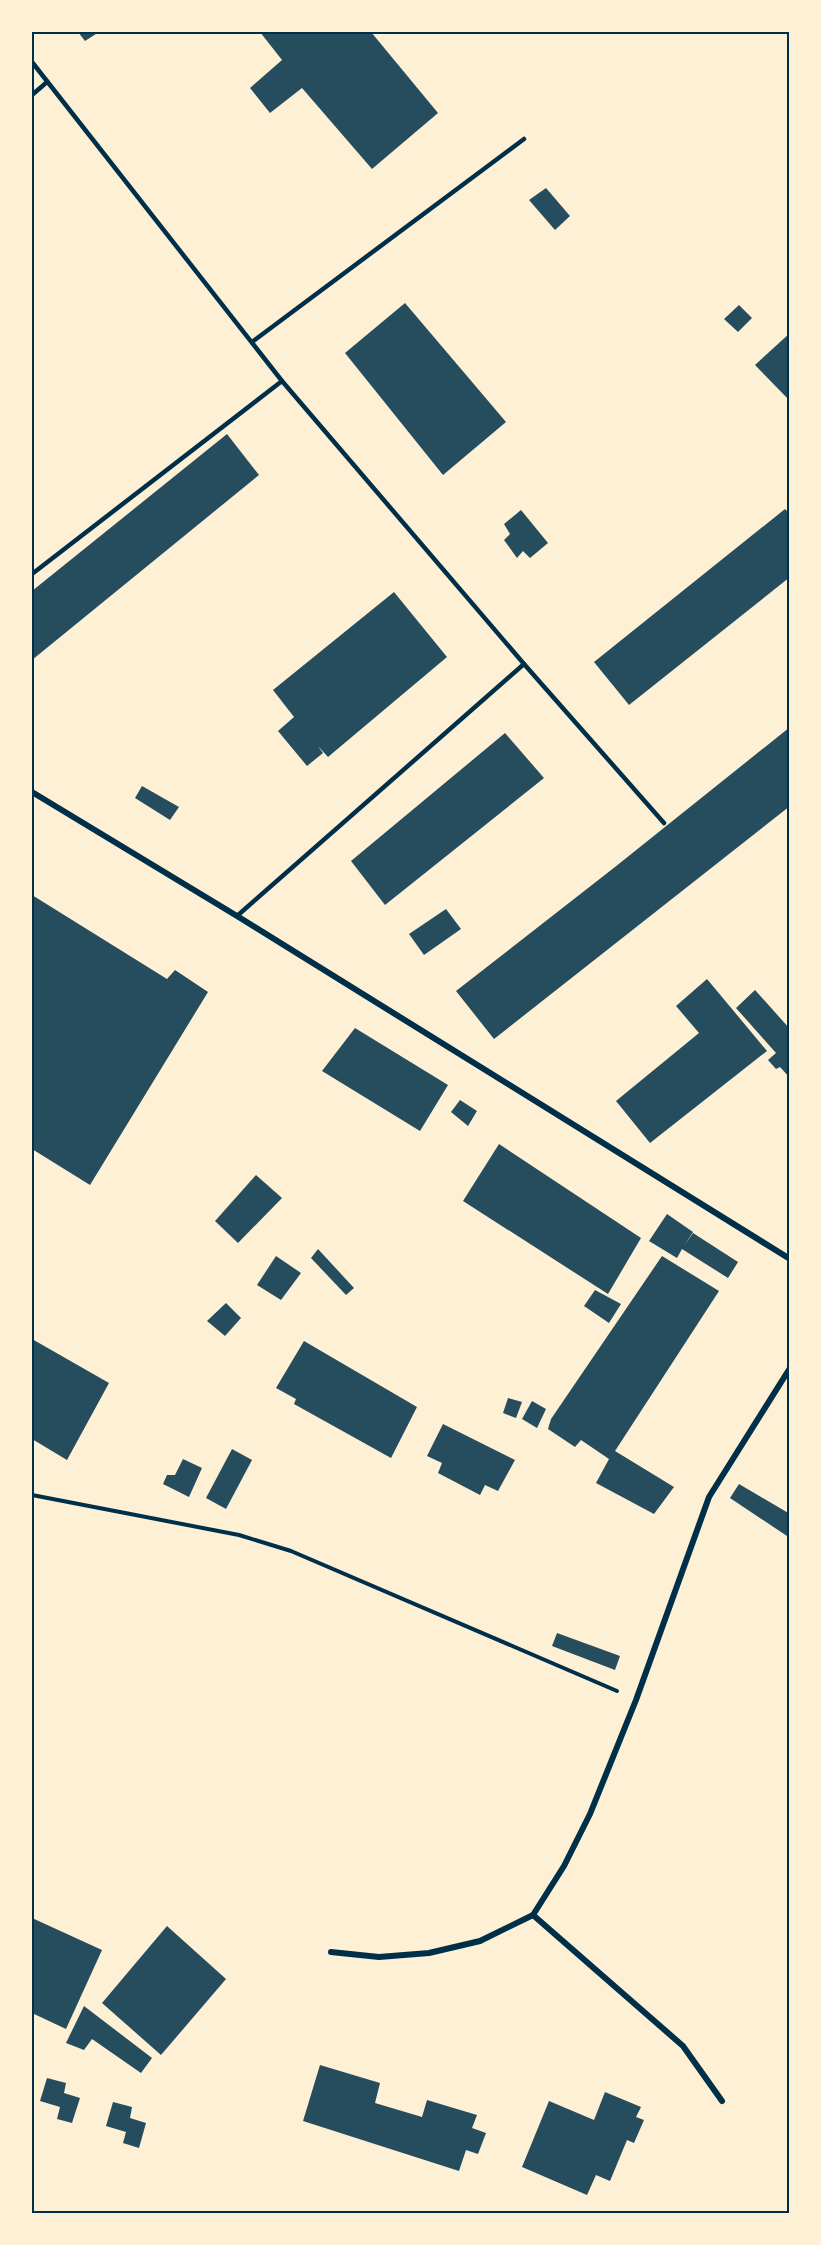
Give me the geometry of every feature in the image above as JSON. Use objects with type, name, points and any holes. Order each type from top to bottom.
[{"type":"street","points":[[32,792],[237,916],[789,1259]]},
{"type":"street","points":[[331,1952],[379,1957],[429,1953],[480,1941],[533,1915],[564,1866],[590,1814],[636,1700],[709,1497],[789,1368]]},
{"type":"street","points":[[533,1915],[683,2046],[722,2101]]},
{"type":"lane","points":[[32,62],[282,381],[524,664],[664,823]]},
{"type":"lane","points":[[32,95],[47,82]]},
{"type":"lane","points":[[252,342],[524,139]]},
{"type":"lane","points":[[32,574],[282,381]]},
{"type":"lane","points":[[237,916],[524,664]]},
{"type":"path","points":[[32,1495],[239,1535],[291,1551],[636,1700]]},
{"type":"building","points":[[78,32],[99,32],[85,41]]},
{"type":"building","points":[[260,32],[371,32],[438,113],[372,169],[302,88],[270,113],[250,88],[282,60]]},
{"type":"building","points":[[546,188],[570,216],[555,230],[529,200]]},
{"type":"building","points":[[405,303],[506,422],[443,475],[345,353]]},
{"type":"building","points":[[739,305],[752,318],[738,332],[724,319]]},
{"type":"building","points":[[790,333],[790,401],[755,365]]},
{"type":"building","points":[[227,434],[259,475],[32,660],[32,591]]},
{"type":"building","points":[[785,509],[790,514],[790,577],[629,705],[594,662]]},
{"type":"building","points":[[521,510],[548,543],[530,558],[523,551],[517,558],[504,540],[510,534],[504,524]]},
{"type":"building","points":[[394,592],[447,657],[328,757],[318,746],[323,753],[307,766],[278,731],[294,717],[273,690]]},
{"type":"building","points":[[790,727],[790,806],[494,1039],[456,991]]},
{"type":"building","points":[[505,733],[544,778],[385,905],[351,861]]},
{"type":"building","points":[[142,786],[179,807],[170,820],[135,798]]},
{"type":"building","points":[[32,895],[167,979],[175,970],[208,992],[90,1185],[32,1149]]},
{"type":"building","points":[[446,909],[461,929],[424,955],[409,934]]},
{"type":"building","points":[[707,979],[767,1051],[650,1143],[616,1101],[699,1033],[676,1006]]},
{"type":"building","points":[[755,990],[790,1029],[790,1078],[780,1067],[776,1069],[768,1060],[776,1053],[736,1008]]},
{"type":"building","points":[[355,1028],[448,1085],[420,1131],[322,1071]]},
{"type":"building","points":[[460,1100],[477,1111],[468,1126],[451,1112]]},
{"type":"building","points":[[499,1144],[641,1238],[608,1294],[463,1201]]},
{"type":"building","points":[[256,1175],[282,1198],[238,1243],[215,1221]]},
{"type":"building","points":[[667,1214],[693,1232],[684,1246],[693,1233],[738,1262],[728,1278],[682,1249],[677,1258],[649,1241]]},
{"type":"building","points":[[318,1249],[354,1288],[346,1295],[311,1258]]},
{"type":"building","points":[[276,1256],[301,1273],[281,1300],[257,1285]]},
{"type":"building","points":[[662,1256],[719,1291],[615,1451],[674,1487],[654,1514],[596,1483],[609,1459],[581,1440],[575,1447],[548,1429],[551,1419]]},
{"type":"building","points":[[595,1290],[621,1304],[609,1323],[584,1306]]},
{"type":"building","points":[[226,1303],[241,1318],[225,1336],[207,1321]]},
{"type":"building","points":[[32,1339],[109,1383],[67,1460],[32,1439]]},
{"type":"building","points":[[304,1341],[417,1407],[391,1458],[294,1404],[296,1399],[276,1388]]},
{"type":"building","points":[[508,1398],[522,1402],[516,1418],[503,1413]]},
{"type":"building","points":[[532,1401],[546,1409],[537,1428],[522,1419]]},
{"type":"building","points":[[443,1424],[515,1460],[498,1491],[485,1485],[480,1495],[438,1473],[442,1463],[427,1456]]},
{"type":"building","points":[[232,1449],[252,1460],[226,1509],[206,1498]]},
{"type":"building","points":[[183,1459],[202,1468],[189,1497],[163,1484],[167,1475],[175,1475]]},
{"type":"building","points":[[739,1484],[790,1514],[790,1538],[730,1498]]},
{"type":"building","points":[[557,1633],[620,1656],[615,1670],[552,1646]]},
{"type":"building","points":[[32,1918],[102,1950],[66,2029],[32,2013]]},
{"type":"building","points":[[167,1926],[226,1979],[161,2055],[102,2003]]},
{"type":"building","points":[[84,2006],[152,2058],[141,2073],[92,2039],[84,2050],[66,2043]]},
{"type":"building","points":[[320,2065],[380,2083],[375,2103],[422,2117],[427,2100],[477,2115],[472,2128],[486,2133],[478,2154],[466,2150],[459,2171],[303,2121]]},
{"type":"building","points":[[47,2078],[66,2083],[64,2093],[80,2098],[72,2123],[57,2119],[60,2107],[40,2101]]},
{"type":"building","points":[[605,2092],[641,2107],[636,2117],[644,2120],[634,2143],[627,2140],[610,2181],[596,2175],[587,2195],[522,2167],[549,2101],[594,2120]]},
{"type":"building","points":[[113,2102],[132,2107],[130,2118],[146,2123],[139,2148],[123,2143],[126,2132],[106,2126]]}]
